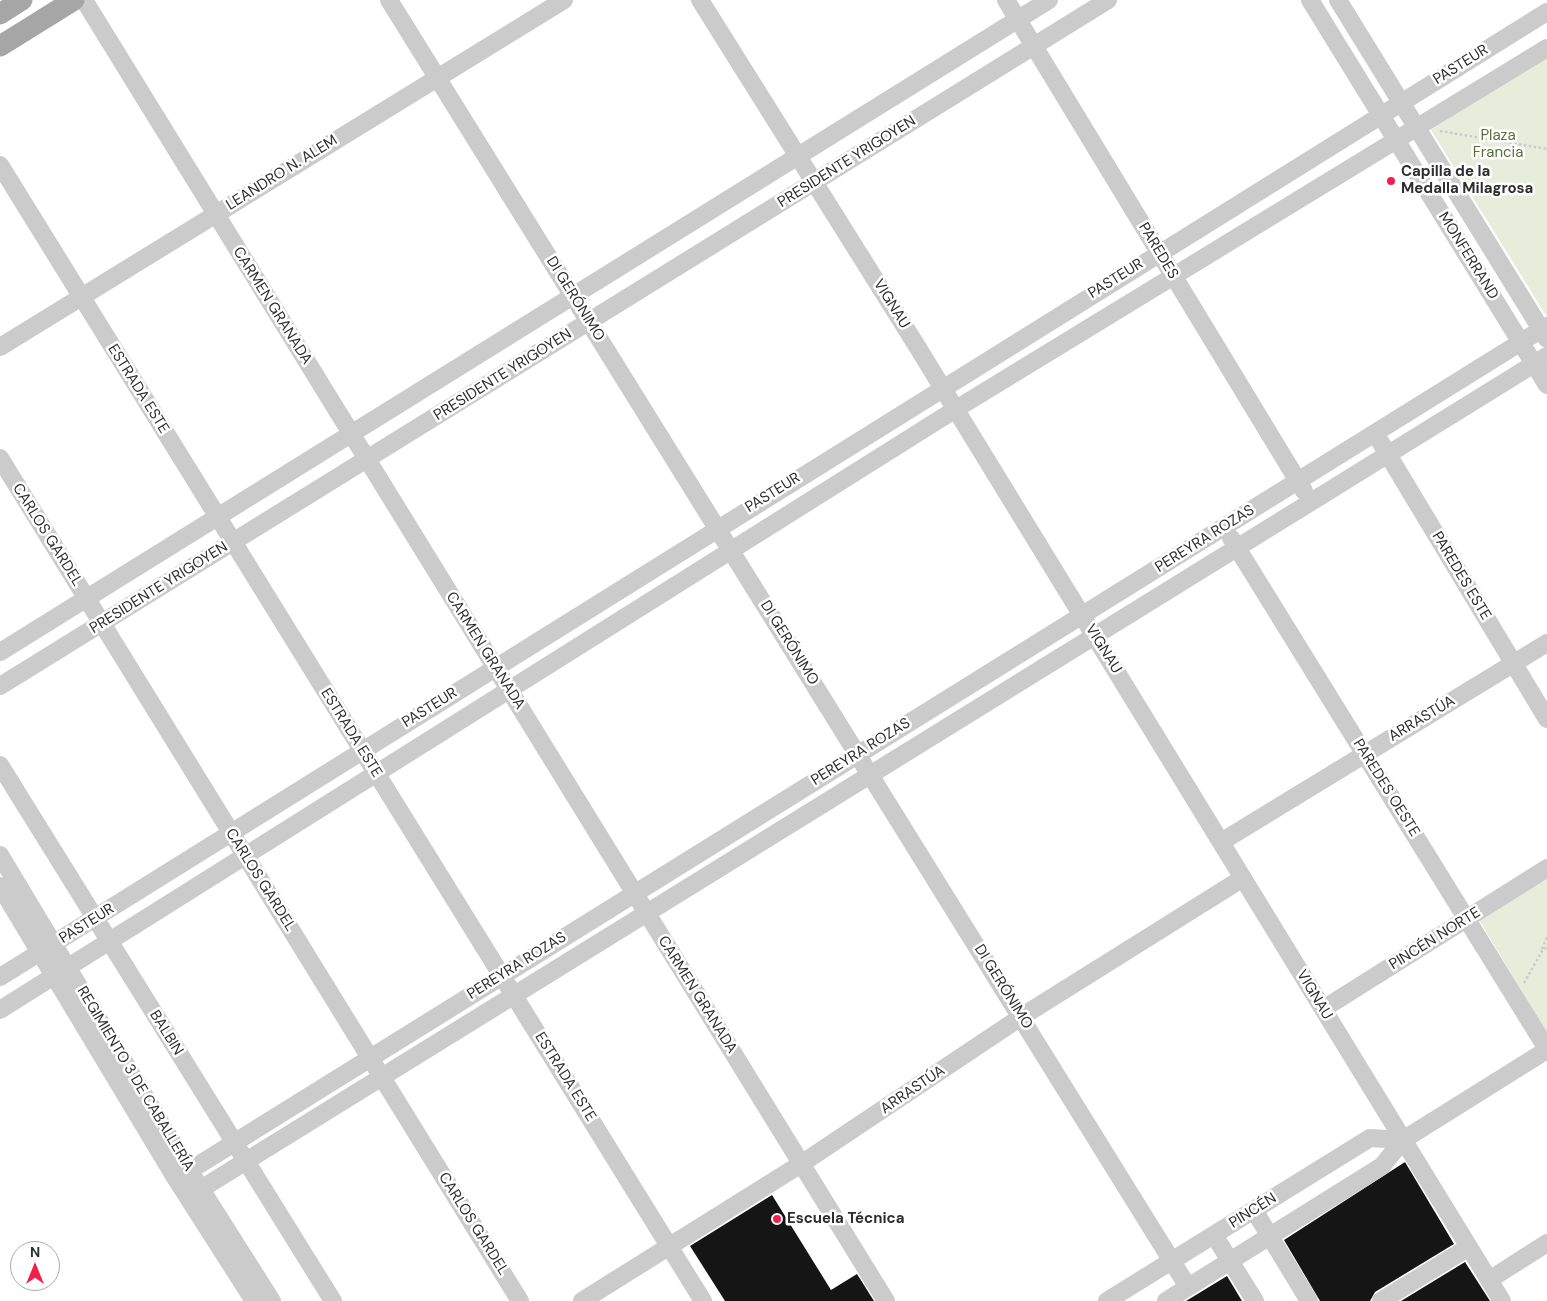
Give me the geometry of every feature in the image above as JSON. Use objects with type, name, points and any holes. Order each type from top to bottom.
[{"type":"main road","points":[[0,14],[22,0]]},
{"type":"main road","points":[[0,46],[74,0]]},
{"type":"street","name":"CARMEN GRANADA","points":[[84,0],[886,1301]]},
{"type":"street","name":"DI GERÓNIMO","points":[[389,0],[1188,1287]]},
{"type":"street","name":"LEANDRO N. ALEM","points":[[0,347],[564,0]]},
{"type":"street","name":"VIGNAU","points":[[700,0],[956,409],[1502,1301]]},
{"type":"street","name":"PAREDES","points":[[1006,0],[1311,502]]},
{"type":"street","name":"PRESIDENTE YRIGOYEN","points":[[0,652],[1049,0]]},
{"type":"street","name":"PRESIDENTE YRIGOYEN","points":[[0,686],[1108,0]]},
{"type":"street","name":"MONFERRAND","points":[[1310,0],[1521,343],[1540,360],[1547,385]]},
{"type":"street","name":"MONFERRAND","points":[[1338,0],[1401,102],[1424,129],[1545,332]]},
{"type":"street","name":"PASTEUR","points":[[0,977],[942,387],[1547,12]]},
{"type":"street","name":"PASTEUR","points":[[0,1010],[956,409],[1396,141],[1424,129],[1547,48]]},
{"type":"street","name":"ESTRADA ESTE","points":[[0,165],[703,1301]]},
{"type":"street","name":"PEREYRA ROZAS","points":[[183,1174],[1375,433],[1521,343],[1545,332]]},
{"type":"street","name":"PEREYRA ROZAS","points":[[195,1193],[1540,360]]},
{"type":"street","name":"PAREDES ESTE","points":[[1375,433],[1547,719]]},
{"type":"street","name":"CARLOS GARDEL","points":[[0,458],[520,1301]]},
{"type":"street","name":"PAREDES OESTE","points":[[1225,527],[1547,1050]]},
{"type":"street","name":"ARRASTÚA","points":[[1221,842],[1547,643]]},
{"type":"street","name":"BALBIN","points":[[0,765],[333,1301]]},
{"type":"street","name":"REGIMIENTO 3 DE CABALLERÍA","points":[[0,855],[48,948],[183,1174],[272,1301]]},
{"type":"street","name":"PINCÉN NORTE","points":[[1323,1009],[1547,868]]},
{"type":"street","name":"ARRASTÚA","points":[[582,1301],[801,1164],[1021,1017],[1243,878]]},
{"type":"street","name":"REGIMIENTO 3 DE CABALLERÍA","points":[[0,886],[48,948]]},
{"type":"street","name":"PINCÉN","points":[[1166,1301],[1382,1166],[1403,1140],[1547,1050]]},
{"type":"street","name":"PINCÉN","points":[[1107,1301],[1370,1138],[1403,1140]]},
{"type":"street","name":"REGIMIENTO 3 DE CABALLERÍA","points":[[195,1193],[254,1301]]},
{"type":"street","points":[[1254,1210],[1309,1301]]},
{"type":"street","points":[[1214,1235],[1255,1301]]},
{"type":"street","points":[[1489,1280],[1547,1243]]},
{"type":"street","points":[[1382,1301],[1469,1247]]},
{"type":"path","points":[[1424,129],[1547,149]]},
{"type":"path","points":[[1521,989],[1547,937]]},
{"type":"path","points":[[1542,950],[1547,947]]},
{"type":"green space","name":"Plaza Francia","points":[[1547,55],[1547,317],[1431,130]]},
{"type":"green space","points":[[1547,877],[1547,1033],[1479,920]]},
{"type":"building","points":[[1405,1162],[1454,1244],[1375,1292],[1370,1301],[1320,1301],[1284,1240]]},
{"type":"building","name":"Escuela Técnica","points":[[772,1195],[831,1290],[857,1274],[874,1301],[725,1301],[690,1246]]},
{"type":"building","points":[[1465,1262],[1490,1301],[1401,1301]]},
{"type":"building","points":[[1227,1276],[1242,1301],[1186,1301]]},
{"type":"place","name":"Capilla de la Medalla Milagrosa","points":[[1391,181]]},
{"type":"place","name":"Escuela Técnica","points":[[777,1219]]}]
